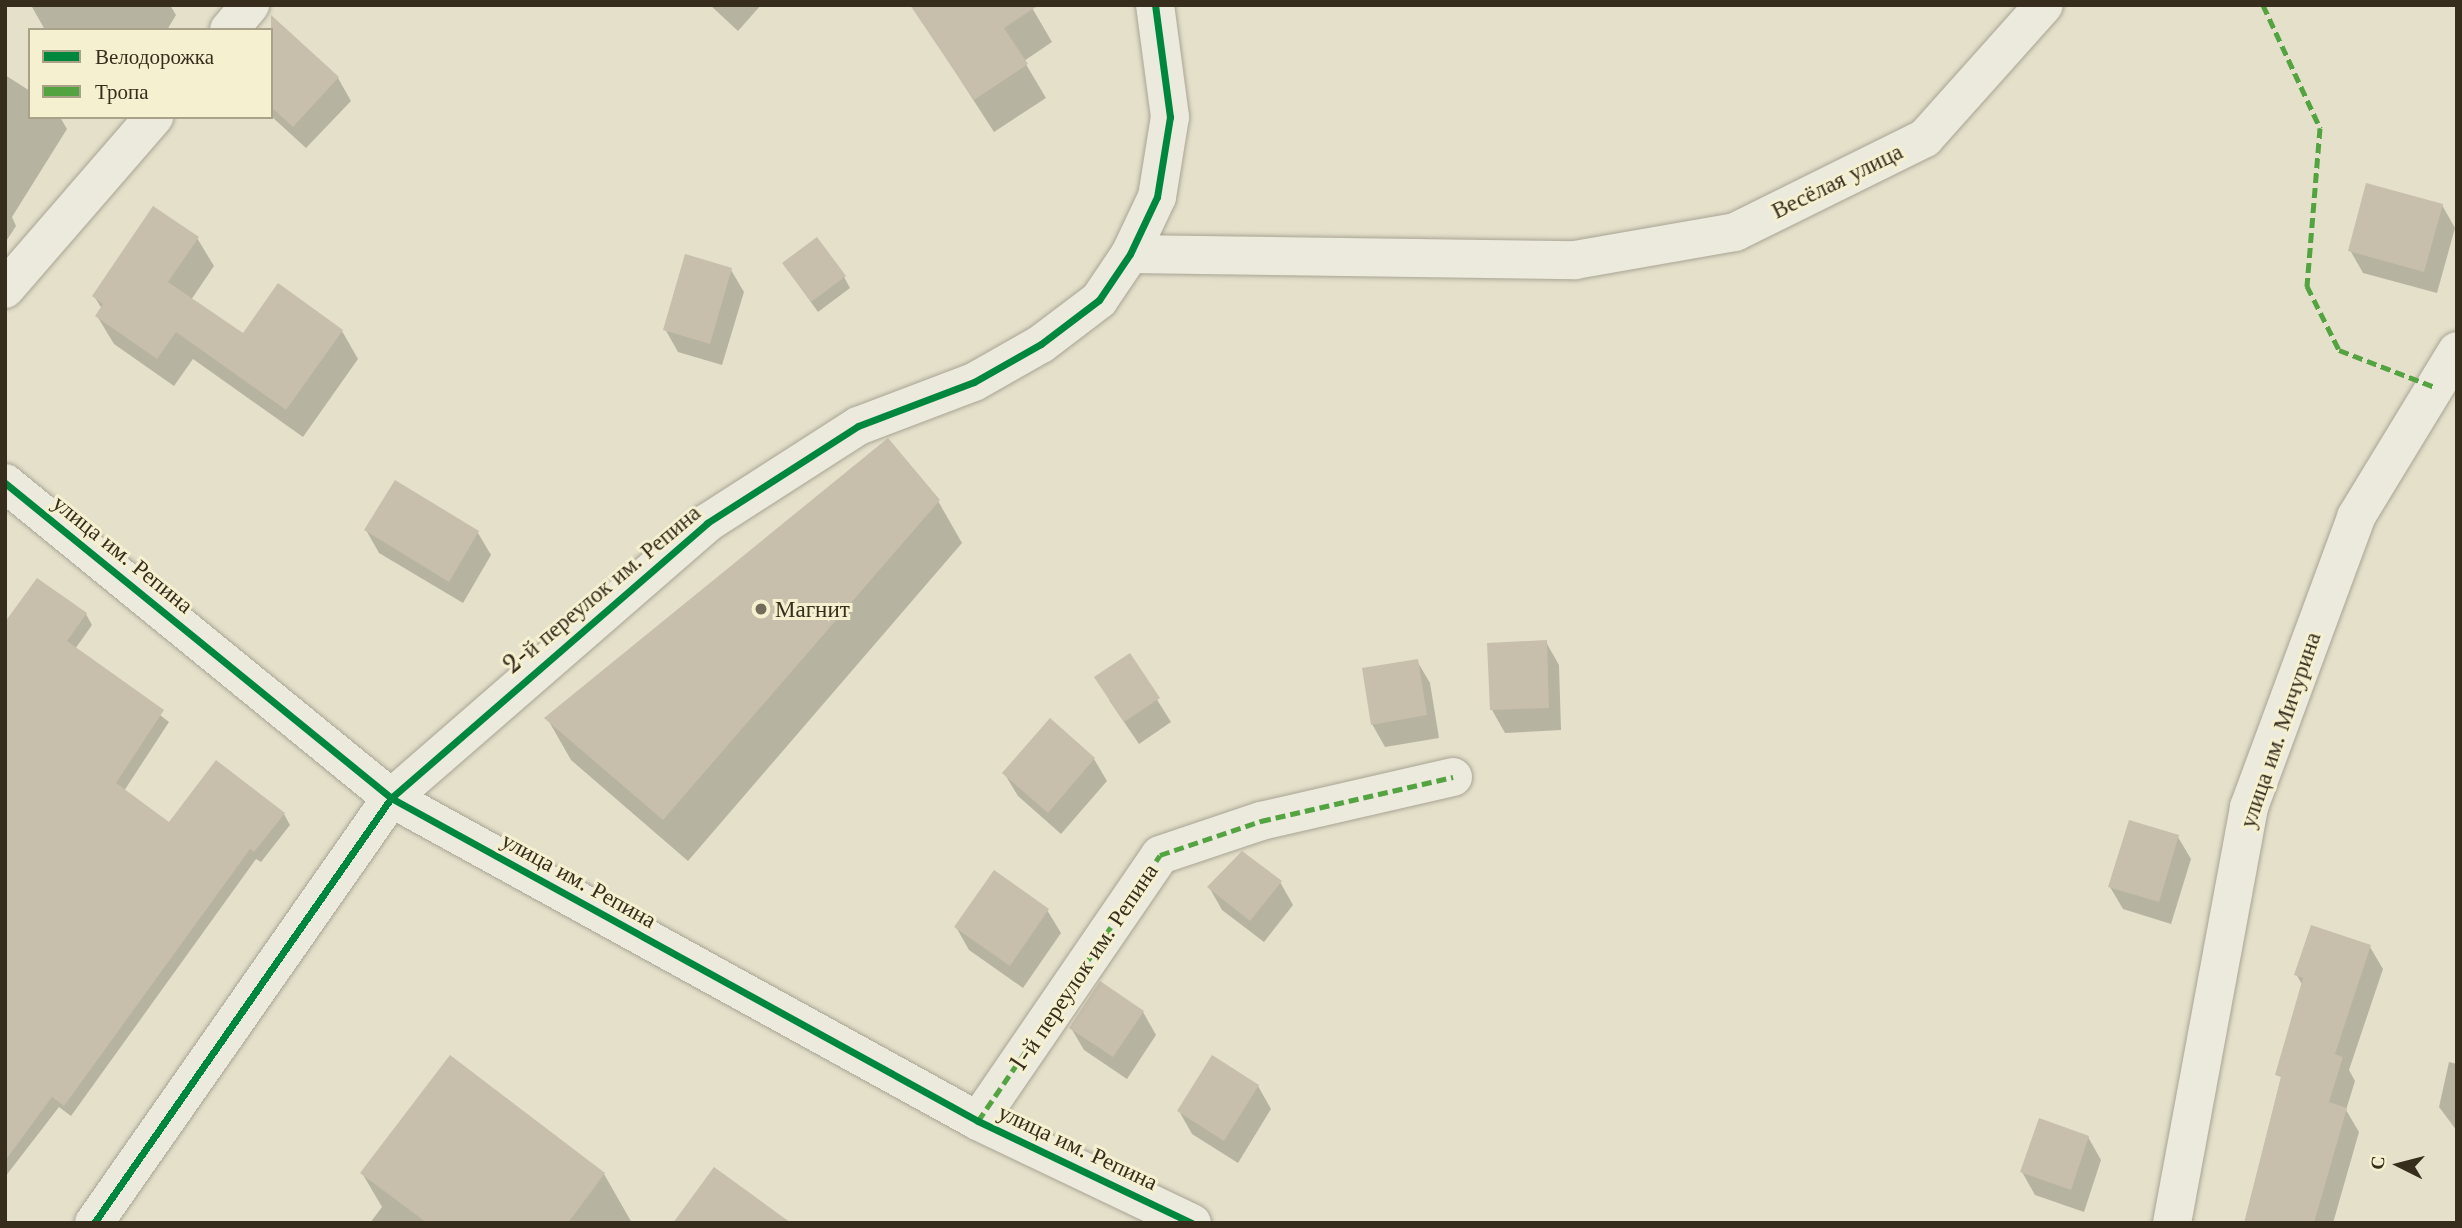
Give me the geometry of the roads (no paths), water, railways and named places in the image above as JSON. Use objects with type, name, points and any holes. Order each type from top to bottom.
[{"type":"street","points":[[231,28],[250,5]]},
{"type":"street","name":"2-й переулок им. Репина","points":[[94,1223],[391,799],[707,523],[858,426],[974,382],[1041,344],[1098,300],[1130,254],[1157,197],[1170,117],[1155,5]]},
{"type":"street","name":"Весёлая улица","points":[[1130,254],[1575,260],[1735,232],[1924,138],[2044,5]]},
{"type":"street","points":[[5,289],[151,119]]},
{"type":"street","name":"улица им. Мичурина","points":[[2172,1223],[2249,807],[2356,517],[2457,351]]},
{"type":"street","name":"улица им. Репина","points":[[5,482],[391,799],[978,1121],[1192,1223]]},
{"type":"street","name":"1-й переулок им. Репина","points":[[978,1121],[1160,855],[1261,821],[1453,777]]},
{"type":"place","name":"Магнит","points":[[761,609]]}]
